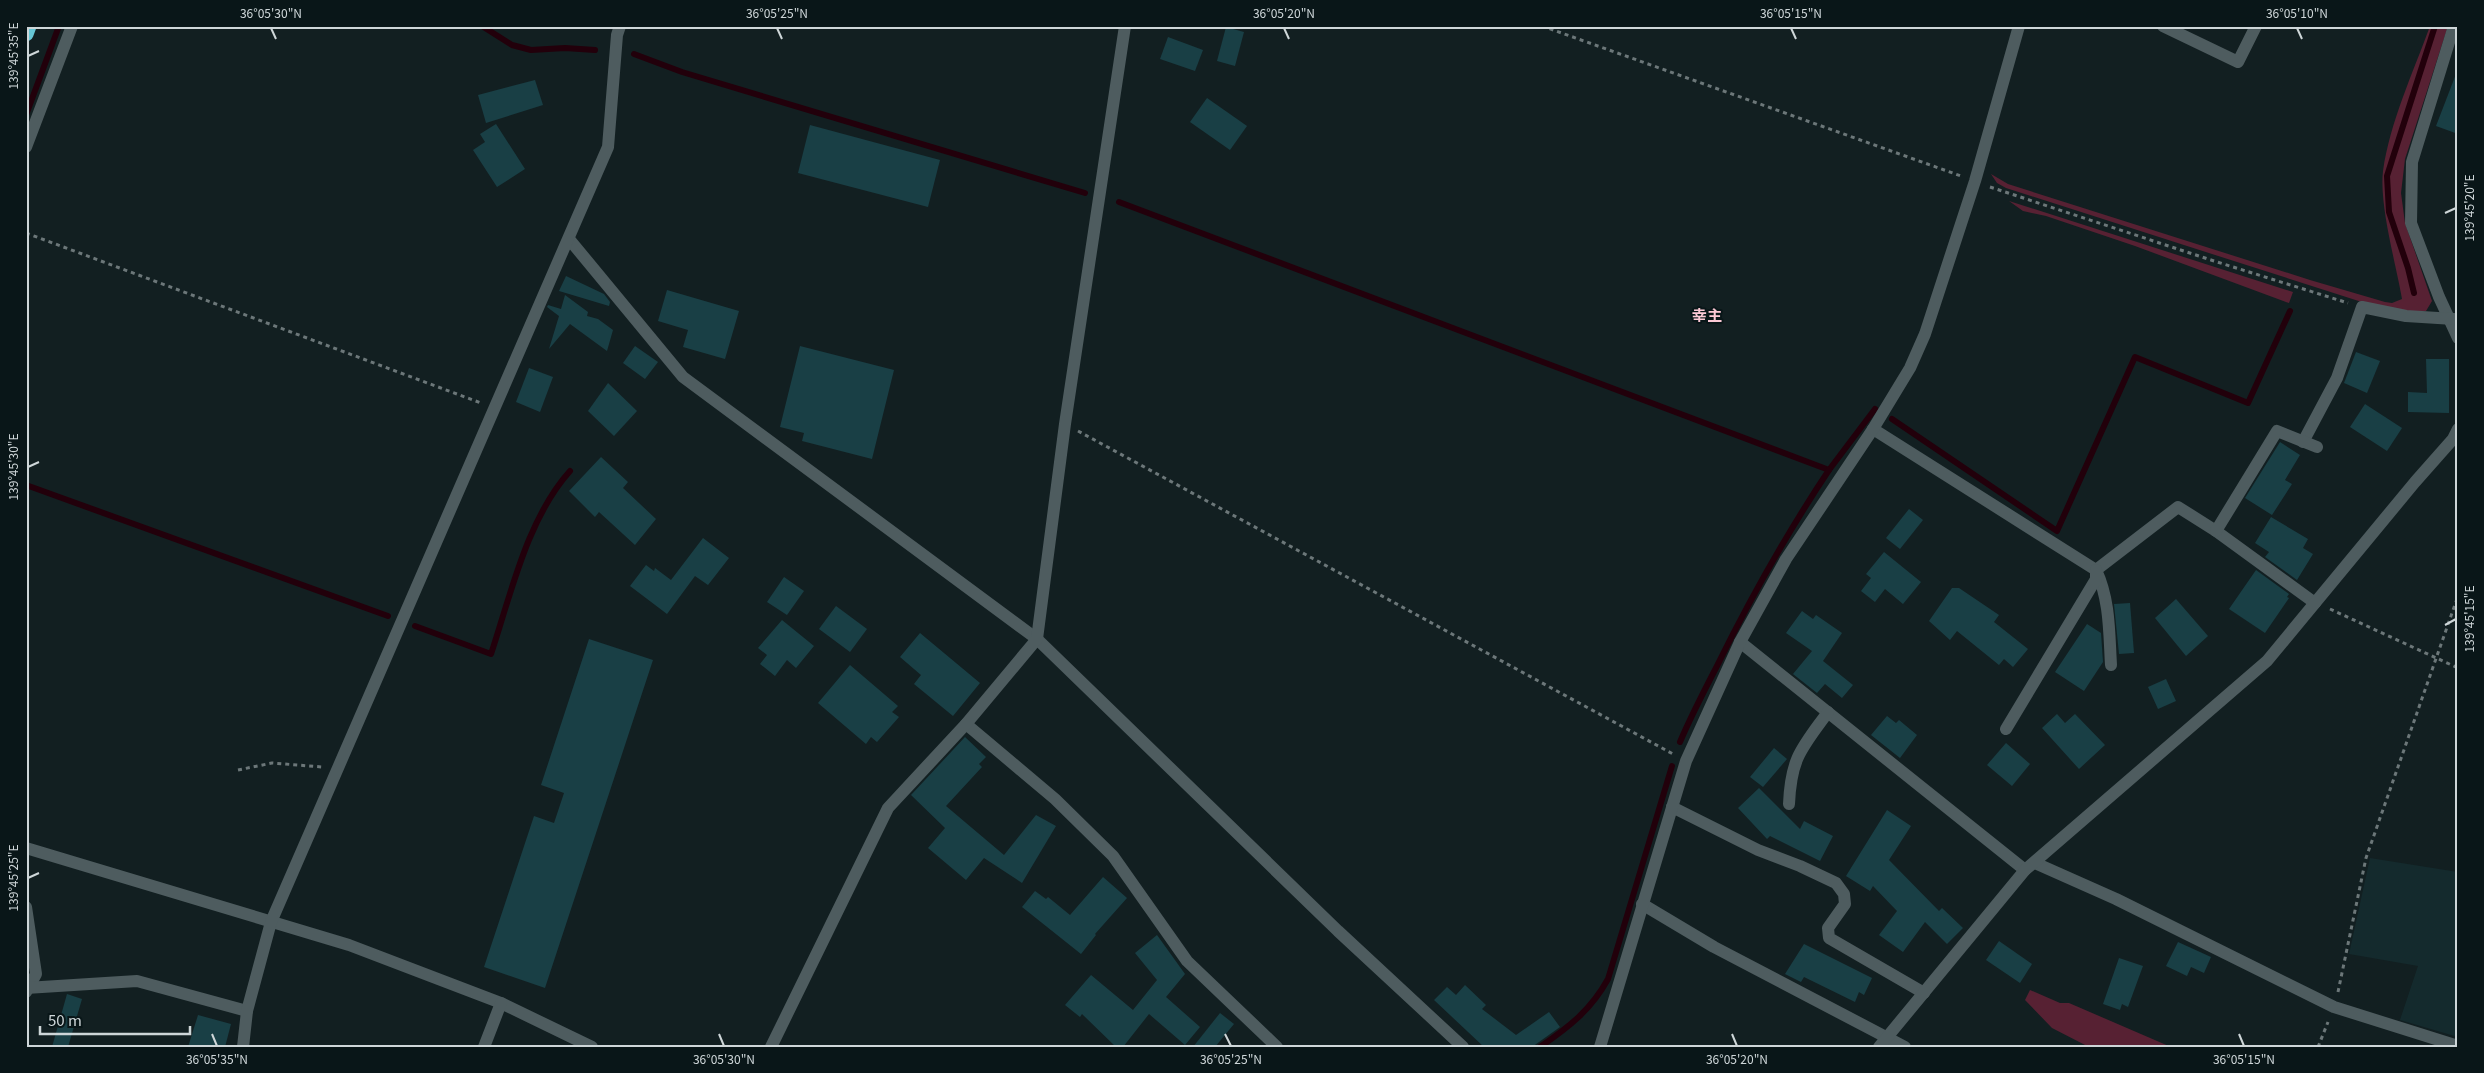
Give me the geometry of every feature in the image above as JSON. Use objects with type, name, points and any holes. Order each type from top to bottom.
[{"type":"highway","points":[[26,34],[29,26]]},
{"type":"street","points":[[26,147],[72,26]]},
{"type":"street","points":[[243,1047],[247,1011],[271,922],[608,147],[617,35],[620,26]]},
{"type":"street","points":[[771,1047],[888,808],[966,724],[1037,639],[1065,424],[1125,26]]},
{"type":"street","points":[[1600,1047],[1686,761],[1740,642],[1786,559],[1907,375],[1925,334],[1975,181],[2019,26]]},
{"type":"street","points":[[2163,26],[2238,62],[2256,26]]},
{"type":"street","points":[[2454,26],[2412,162],[2410,184],[2411,223],[2453,319],[2458,338]]},
{"type":"street","points":[[569,239],[683,377],[1037,639],[1345,937],[1463,1047]]},
{"type":"street","points":[[2303,442],[2336,378],[2362,308],[2406,316],[2453,319]]},
{"type":"street","points":[[1873,429],[2096,570],[2104,588],[2107,605],[2110,665]]},
{"type":"street","points":[[1883,1042],[2030,866],[2267,661],[2452,439],[2458,429]]},
{"type":"street","points":[[2216,531],[2277,431],[2316,447]]},
{"type":"street","points":[[2096,570],[2178,507],[2216,531],[2315,602]]},
{"type":"street","points":[[2006,729],[2096,579],[2096,570]]},
{"type":"street","points":[[1740,642],[1828,712],[2030,866],[2116,899],[2334,1007],[2458,1046]]},
{"type":"street","points":[[1789,804],[1790,777],[1798,755],[1828,712]]},
{"type":"street","points":[[966,724],[1055,798],[1113,856],[1187,961],[1277,1047]]},
{"type":"street","points":[[1672,807],[1758,850],[1836,883],[1844,894],[1845,904],[1828,928],[1829,938],[1924,993]]},
{"type":"street","points":[[26,848],[349,945],[501,1003],[592,1047]]},
{"type":"street","points":[[1642,904],[1714,947],[1883,1042],[1905,1047]]},
{"type":"street","points":[[26,906],[36,974],[27,989]]},
{"type":"street","points":[[27,989],[137,981],[247,1011]]},
{"type":"street","points":[[484,1047],[501,1003]]},
{"type":"path","points":[[1542,26],[1975,181],[2214,262],[2362,308]]},
{"type":"path","points":[[26,233],[495,409]]},
{"type":"path","points":[[1065,424],[1686,761]]},
{"type":"path","points":[[2318,1047],[2334,1007],[2366,858],[2458,596]]},
{"type":"path","points":[[2315,602],[2458,668]]},
{"type":"path","points":[[238,770],[272,763],[337,768]]},
{"type":"shaded area","points":[[2430,26],[2448,26],[2405,159],[2401,193],[2405,223],[2432,301],[2426,311],[2402,311],[2368,304],[2006,188],[1997,183],[1991,174],[2008,184],[2310,280],[2392,303],[2402,299],[2383,200],[2383,171],[2396,116]]},
{"type":"shaded area","points":[[2009,201],[2293,292],[2289,303],[2135,246],[2046,216],[2023,211]]},
{"type":"shaded area","points":[[2370,858],[2458,872],[2458,1037],[2400,1020],[2418,966],[2349,954]]},
{"type":"shaded area","points":[[2030,990],[2060,1003],[2069,1003],[2171,1047],[2089,1047],[2052,1028],[2025,1000]]},
{"type":"building","points":[[1226,27],[1244,32],[1235,66],[1217,61]]},
{"type":"building","points":[[1168,37],[1203,50],[1195,71],[1160,59]]},
{"type":"building","points":[[2456,74],[2458,74],[2458,134],[2436,126]]},
{"type":"building","points":[[535,80],[543,105],[486,123],[478,95]]},
{"type":"building","points":[[1207,98],[1247,126],[1230,150],[1190,122]]},
{"type":"building","points":[[496,124],[525,169],[497,187],[473,150],[485,142],[480,134]]},
{"type":"building","points":[[810,125],[940,160],[928,207],[798,173]]},
{"type":"building","points":[[566,276],[604,294],[610,302],[609,306],[559,291]]},
{"type":"building","points":[[667,290],[739,311],[725,359],[683,347],[688,330],[658,321]]},
{"type":"building","points":[[565,295],[588,312],[587,316],[598,319],[613,330],[607,351],[570,324],[549,349],[559,316],[547,307],[548,305],[561,309]]},
{"type":"building","points":[[635,346],[658,362],[645,379],[623,363]]},
{"type":"building","points":[[800,346],[894,370],[872,459],[802,441],[804,433],[780,427]]},
{"type":"building","points":[[2356,352],[2380,361],[2367,393],[2344,383]]},
{"type":"building","points":[[2426,359],[2449,359],[2449,413],[2408,412],[2408,392],[2427,393]]},
{"type":"building","points":[[529,368],[553,377],[540,412],[516,402]]},
{"type":"building","points":[[608,383],[637,411],[614,436],[588,411]]},
{"type":"building","points":[[2365,404],[2402,428],[2387,451],[2350,427]]},
{"type":"building","points":[[2280,442],[2300,455],[2285,480],[2292,484],[2272,515],[2245,498]]},
{"type":"building","points":[[601,457],[628,482],[623,488],[656,519],[635,545],[599,512],[595,517],[569,491]]},
{"type":"building","points":[[1909,509],[1923,520],[1900,549],[1886,538]]},
{"type":"building","points":[[2271,517],[2308,539],[2303,548],[2313,554],[2297,580],[2265,557],[2269,552],[2255,543]]},
{"type":"building","points":[[703,538],[729,558],[708,585],[695,576],[667,614],[630,586],[646,565],[654,571],[655,568],[671,580]]},
{"type":"building","points":[[1884,552],[1921,582],[1903,604],[1885,589],[1875,602],[1861,591],[1871,578],[1866,574]]},
{"type":"building","points":[[2256,570],[2289,594],[2287,597],[2289,598],[2265,633],[2229,609]]},
{"type":"building","points":[[784,577],[804,591],[787,615],[767,602]]},
{"type":"building","points":[[1952,588],[1959,588],[1999,615],[1994,622],[2028,649],[2013,667],[2004,659],[1999,665],[1957,631],[1950,640],[1929,621]]},
{"type":"building","points":[[2176,599],[2208,636],[2186,656],[2155,618]]},
{"type":"building","points":[[2130,603],[2134,653],[2119,654],[2114,604]]},
{"type":"building","points":[[836,606],[867,629],[850,652],[819,629]]},
{"type":"building","points":[[1802,611],[1813,619],[1816,615],[1842,633],[1823,661],[1853,685],[1842,698],[1825,684],[1817,693],[1793,674],[1812,651],[1786,633]]},
{"type":"building","points":[[782,620],[814,646],[796,668],[787,660],[775,676],[760,664],[767,655],[758,648]]},
{"type":"building","points":[[2087,624],[2101,633],[2103,662],[2084,691],[2055,672]]},
{"type":"building","points":[[920,633],[980,683],[953,716],[914,684],[921,675],[900,657]]},
{"type":"building","points":[[589,639],[653,660],[545,988],[484,967],[534,816],[554,823],[564,793],[541,785]]},
{"type":"building","points":[[850,665],[898,706],[892,712],[899,717],[877,742],[871,737],[866,744],[818,703]]},
{"type":"building","points":[[2166,679],[2176,701],[2158,709],[2148,687]]},
{"type":"building","points":[[2057,714],[2065,723],[2075,714],[2105,745],[2079,769],[2042,728]]},
{"type":"building","points":[[1887,716],[1896,723],[1899,720],[1917,735],[1900,758],[1871,735]]},
{"type":"building","points":[[965,737],[986,757],[979,764],[982,767],[946,806],[1004,855],[1036,815],[1056,826],[1022,883],[984,858],[966,880],[928,848],[945,828],[911,795]]},
{"type":"building","points":[[2006,743],[2030,764],[2012,786],[1987,765]]},
{"type":"building","points":[[1774,748],[1787,759],[1763,787],[1750,777]]},
{"type":"building","points":[[1759,788],[1800,829],[1804,821],[1833,836],[1820,861],[1770,836],[1767,839],[1738,808]]},
{"type":"building","points":[[1887,810],[1911,826],[1889,860],[1939,911],[1942,908],[1963,928],[1947,944],[1925,922],[1903,952],[1879,935],[1897,911],[1873,886],[1870,891],[1846,876]]},
{"type":"building","points":[[1103,877],[1127,898],[1095,934],[1081,954],[1022,907],[1035,891],[1046,899],[1048,897],[1070,915]]},
{"type":"building","points":[[1157,935],[1185,974],[1166,997],[1200,1027],[1185,1045],[1149,1014],[1123,1047],[1116,1047],[1082,1014],[1080,1017],[1065,1005],[1091,975],[1133,1010],[1157,980],[1135,953]]},
{"type":"building","points":[[1999,941],[2032,964],[2020,983],[1986,960]]},
{"type":"building","points":[[2178,942],[2211,957],[2204,973],[2191,967],[2187,976],[2166,966]]},
{"type":"building","points":[[1804,944],[1872,978],[1864,995],[1859,992],[1855,1002],[1804,977],[1801,982],[1785,974]]},
{"type":"building","points":[[2119,958],[2143,966],[2128,1007],[2122,1004],[2120,1010],[2103,1004]]},
{"type":"building","points":[[1465,985],[1486,1005],[1482,1009],[1516,1035],[1549,1012],[1560,1027],[1532,1047],[1484,1047],[1434,1000],[1447,987],[1456,995]]},
{"type":"building","points":[[67,994],[82,999],[68,1047],[52,1047]]},
{"type":"building","points":[[1220,1013],[1234,1024],[1215,1047],[1193,1047]]},
{"type":"building","points":[[198,1015],[231,1024],[225,1047],[188,1047]]},
{"type":"waterway","points":[[26,115],[59,26]]},
{"type":"waterway","points":[[482,26],[512,45],[531,50],[565,48],[595,50]]},
{"type":"waterway","points":[[2414,293],[2408,268],[2389,212],[2387,176],[2435,26]]},
{"type":"waterway","points":[[634,54],[682,72],[1085,193]]},
{"type":"waterway","points":[[1119,202],[1829,470],[1875,409]]},
{"type":"waterway","points":[[1892,419],[2057,531],[2135,357],[2248,403],[2290,311]]},
{"type":"waterway","points":[[1680,742],[1702,694],[1756,591],[1798,518],[1829,470]]},
{"type":"waterway","points":[[415,626],[491,654],[513,582],[531,534],[542,511],[570,471]]},
{"type":"waterway","points":[[26,485],[388,616]]},
{"type":"waterway","points":[[1540,1047],[1587,1009],[1608,979],[1672,766]]},
{"type":"district","name":"幸主","points":[[1707,316]]}]
